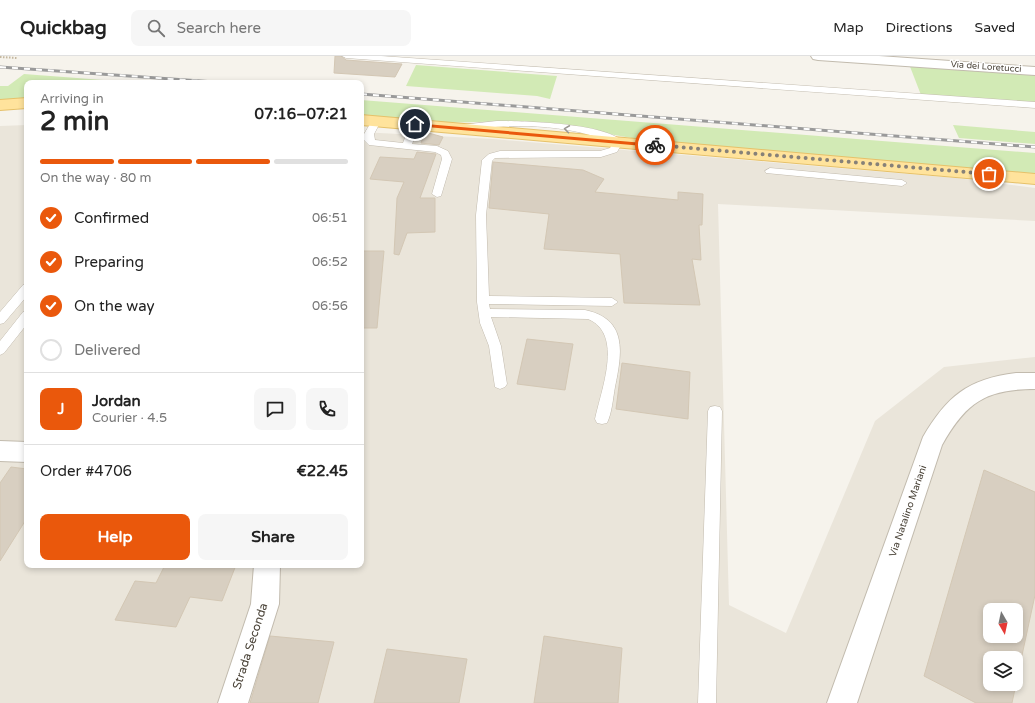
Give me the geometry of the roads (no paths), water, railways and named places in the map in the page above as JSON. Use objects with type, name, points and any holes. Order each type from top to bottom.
[{"type":"main road","points":[[0,105],[24,103]]},
{"type":"main road","points":[[368,120],[1035,179]]},
{"type":"street","name":"Via dei Loretucci","points":[[818,56],[1035,71]]},
{"type":"street","name":"Via Natalino Mariani","points":[[842,703],[931,444],[941,426],[955,407],[984,388],[1002,382],[1035,382]]},
{"type":"street","name":"Strada Seconda","points":[[233,703],[265,604],[267,568]]},
{"type":"lane","points":[[346,56],[1035,105]]},
{"type":"lane","points":[[368,120],[368,136],[370,142],[376,144],[437,149],[446,154],[437,194]]},
{"type":"lane","points":[[406,146],[415,124]]},
{"type":"lane","points":[[500,384],[495,346],[484,313],[483,300],[481,215],[487,160],[492,156],[500,154],[605,154],[616,149],[618,142]]},
{"type":"lane","points":[[819,159],[822,175]]},
{"type":"lane","points":[[770,170],[902,183]]},
{"type":"lane","points":[[0,320],[24,292]]},
{"type":"lane","points":[[483,300],[612,302]]},
{"type":"lane","points":[[484,313],[585,314],[600,320],[612,334],[615,348],[602,418]]},
{"type":"lane","points":[[0,350],[24,319]]},
{"type":"lane","points":[[707,703],[715,411]]},
{"type":"railway","points":[[0,67],[186,80]]},
{"type":"railway","points":[[364,94],[1035,147]]}]
